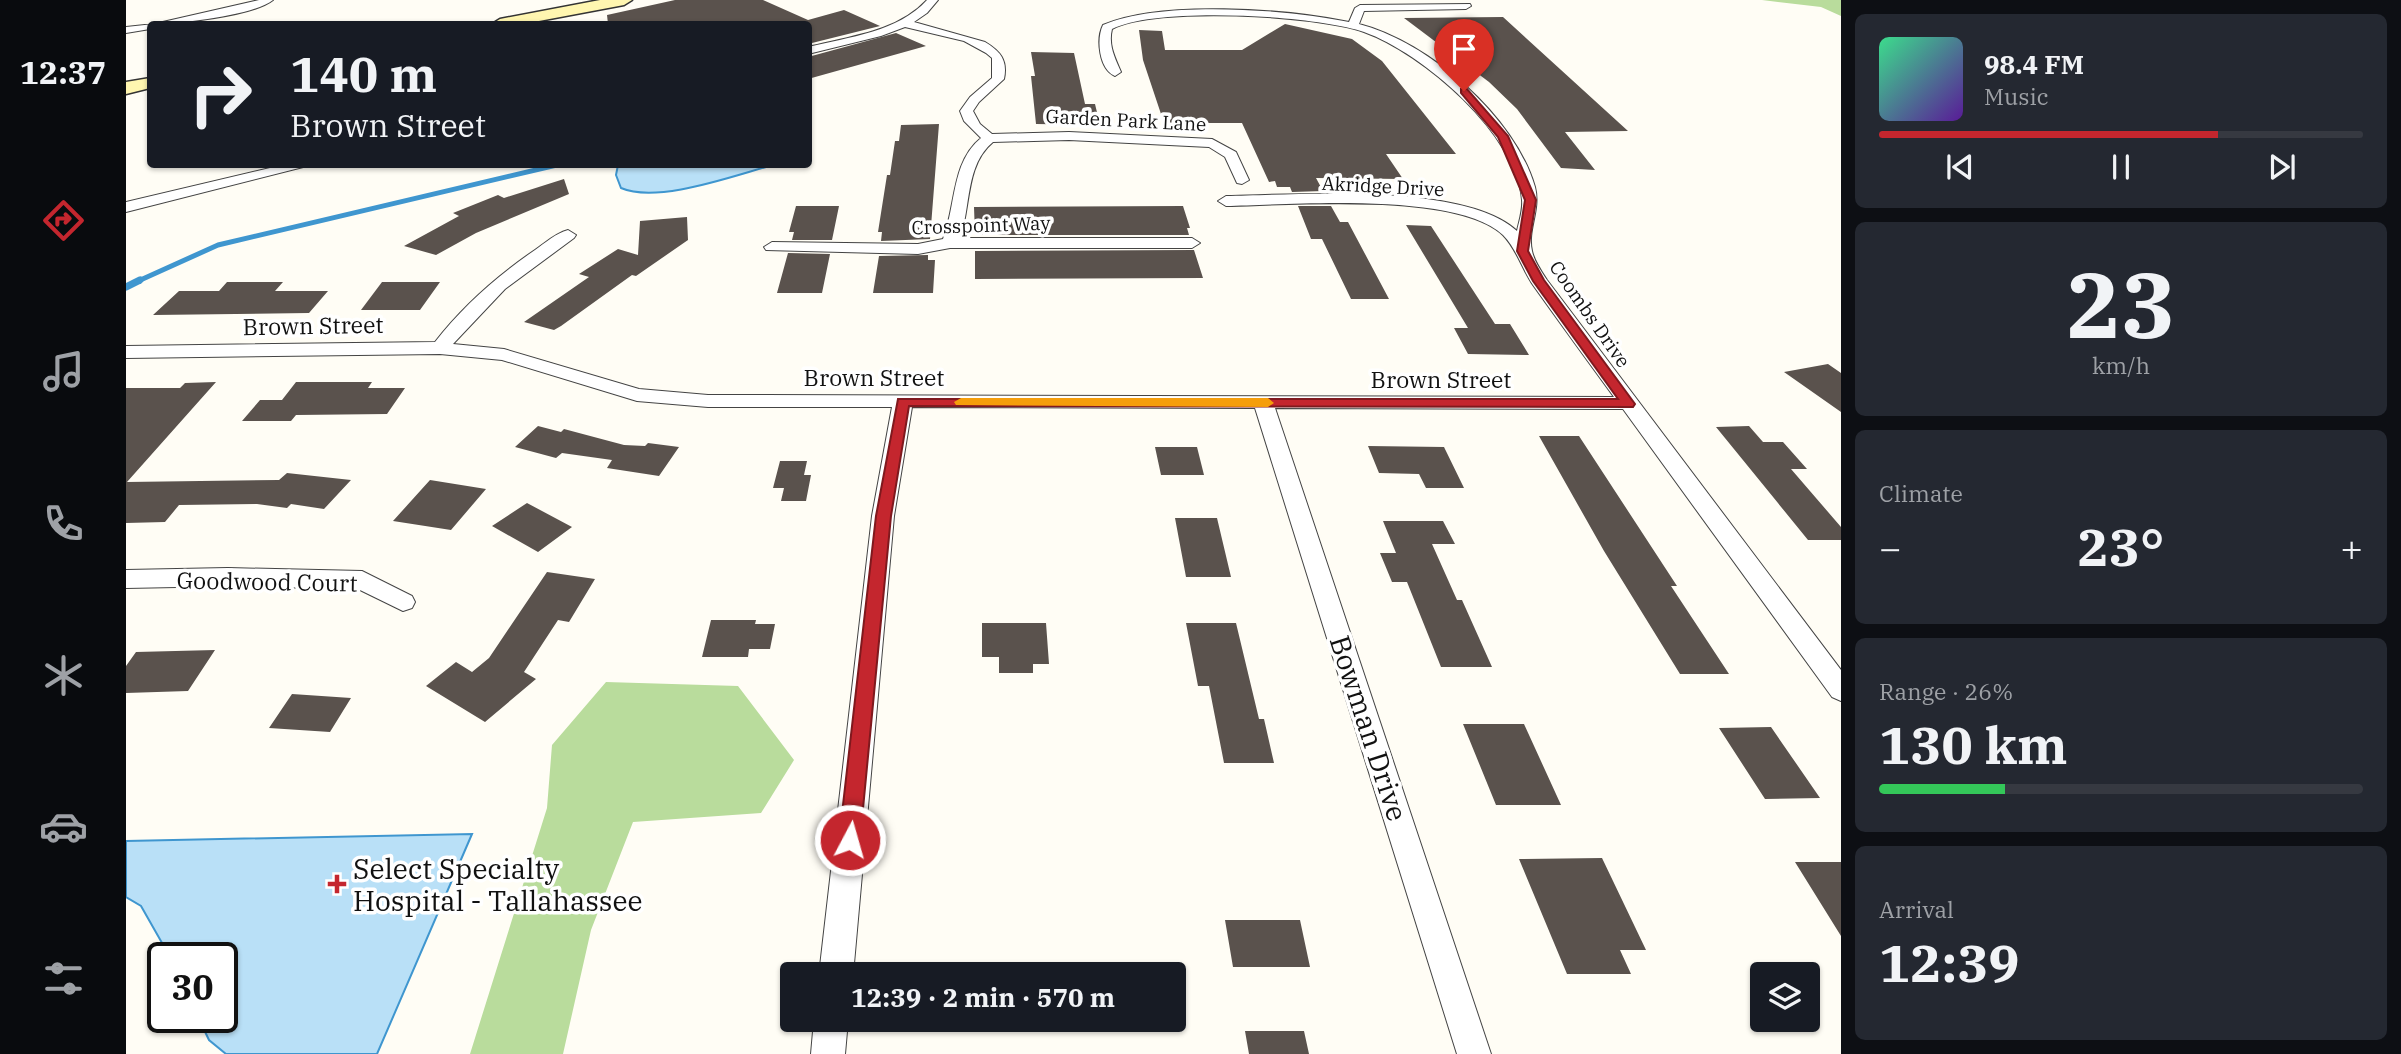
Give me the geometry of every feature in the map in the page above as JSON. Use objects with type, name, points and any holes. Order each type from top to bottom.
[{"type":"main road","points":[[516,21],[624,0]]},
{"type":"main road","points":[[126,88],[147,84]]},
{"type":"street","points":[[175,21],[251,7],[268,0]]},
{"type":"street","points":[[812,50],[904,23],[923,12],[933,0]]},
{"type":"street","name":"Coombs Drive","points":[[1115,72],[1104,48],[1103,36],[1111,21],[1128,12],[1193,6],[1262,9],[1353,25],[1381,36],[1400,46],[1464,91],[1503,136],[1531,200],[1522,251],[1539,281],[1841,690]]},
{"type":"street","points":[[1353,25],[1360,8],[1466,6]]},
{"type":"street","points":[[904,23],[975,42],[990,49],[998,58],[998,79],[973,97],[968,105],[967,115],[971,122],[989,138],[974,153],[959,201],[950,243]]},
{"type":"street","points":[[126,30],[147,26]]},
{"type":"street","name":"Garden Park Lane","points":[[989,138],[1069,136],[1212,143],[1231,155],[1242,180]]},
{"type":"street","points":[[126,207],[291,168]]},
{"type":"street","name":"Akridge Drive","points":[[1226,201],[1409,202],[1456,209],[1502,227],[1511,234],[1522,251]]},
{"type":"street","points":[[440,348],[460,321],[506,279],[568,235]]},
{"type":"street","name":"Crosspoint Way","points":[[772,247],[918,249],[950,243],[1192,243]]},
{"type":"street","name":"Brown Street","points":[[126,352],[440,348],[504,355],[637,396],[708,401],[1628,404]]},
{"type":"street","points":[[837,962],[883,516],[903,402]]},
{"type":"street","name":"Bowman Drive","points":[[1263,402],[1474,1054]]},
{"type":"street","name":"Goodwood Court","points":[[126,579],[228,577],[362,580],[403,602]]},
{"type":"street","points":[[828,1054],[830,1032]]},
{"type":"green space","points":[[1762,0],[1841,0],[1841,16],[1821,7]]},
{"type":"green space","points":[[606,682],[738,686],[794,760],[761,813],[633,822],[591,930],[563,1054],[470,1054],[547,808],[552,745]]},
{"type":"water","points":[[617,168],[763,168],[697,186],[655,193],[621,188],[616,175]]},
{"type":"water","points":[[472,834],[377,1054],[226,1054],[209,1040],[206,1033],[238,1033],[238,942],[161,942],[141,906],[126,897],[126,841]]},
{"type":"building","points":[[675,0],[763,0],[808,20],[844,10],[880,26],[812,43],[812,21],[608,21],[607,15]]},
{"type":"building","points":[[1503,17],[1628,131],[1565,132],[1595,170],[1561,168],[1517,109],[1489,82],[1404,18]]},
{"type":"building","points":[[1285,24],[1352,39],[1382,61],[1456,154],[1386,154],[1403,179],[1316,178],[1323,191],[1292,192],[1290,187],[1277,187],[1275,181],[1269,182],[1242,123],[1164,123],[1143,60],[1139,30],[1162,31],[1165,50],[1242,50]]},
{"type":"building","points":[[896,33],[926,46],[812,78],[812,56]]},
{"type":"building","points":[[1031,52],[1074,53],[1085,104],[1095,104],[1100,125],[1036,124],[1031,76],[1035,76]]},
{"type":"building","points":[[939,124],[930,239],[881,241],[882,232],[878,232],[887,175],[890,175],[895,141],[899,141],[901,125]]},
{"type":"building","points":[[564,179],[569,194],[476,233],[436,255],[404,246],[459,216],[453,213],[498,195],[504,198]]},
{"type":"building","points":[[796,206],[839,206],[832,240],[792,240],[794,232],[789,232]]},
{"type":"building","points":[[1183,206],[1190,228],[1187,228],[1189,235],[975,235],[974,207]]},
{"type":"building","points":[[1298,206],[1331,206],[1340,222],[1348,222],[1389,299],[1351,299],[1322,239],[1311,239]]},
{"type":"building","points":[[687,217],[688,240],[636,276],[632,275],[561,326],[554,330],[524,322],[589,277],[579,274],[618,249],[638,255],[640,221]]},
{"type":"building","points":[[1406,225],[1431,226],[1495,324],[1510,324],[1529,355],[1468,354],[1454,328],[1468,328]]},
{"type":"building","points":[[1194,250],[1203,278],[975,279],[975,251]]},
{"type":"building","points":[[788,253],[830,254],[822,293],[777,293]]},
{"type":"building","points":[[928,255],[928,260],[935,260],[933,293],[873,293],[879,256]]},
{"type":"building","points":[[227,282],[283,282],[275,291],[328,291],[309,313],[153,315],[179,291],[219,291]]},
{"type":"building","points":[[382,282],[440,282],[420,310],[361,310]]},
{"type":"building","points":[[1828,364],[1841,373],[1841,412],[1784,372]]},
{"type":"building","points":[[216,382],[127,482],[279,480],[287,473],[351,480],[324,509],[291,504],[287,508],[257,504],[179,505],[165,522],[126,523],[126,388],[180,388],[185,383]]},
{"type":"building","points":[[296,382],[372,382],[368,388],[405,388],[387,414],[296,415],[291,421],[242,421],[260,400],[282,400]]},
{"type":"building","points":[[538,426],[561,432],[564,429],[624,445],[645,446],[648,443],[679,447],[659,476],[607,468],[612,460],[562,453],[556,458],[515,447]]},
{"type":"building","points":[[1749,426],[1763,442],[1783,442],[1807,469],[1791,469],[1841,527],[1841,540],[1808,540],[1716,427]]},
{"type":"building","points":[[1539,436],[1579,436],[1677,586],[1671,586],[1729,674],[1680,674],[1604,551]]},
{"type":"building","points":[[1368,446],[1444,447],[1464,488],[1426,488],[1419,474],[1379,473]]},
{"type":"building","points":[[1155,447],[1197,447],[1204,475],[1161,475]]},
{"type":"building","points":[[780,461],[807,461],[804,475],[811,475],[806,501],[781,501],[784,488],[773,488]]},
{"type":"building","points":[[430,480],[486,489],[451,530],[393,521]]},
{"type":"building","points":[[527,503],[572,527],[538,552],[492,526]]},
{"type":"building","points":[[1175,518],[1217,518],[1231,577],[1186,577]]},
{"type":"building","points":[[1383,521],[1443,521],[1455,544],[1432,544],[1457,600],[1462,600],[1492,667],[1441,667],[1407,582],[1392,582],[1380,553],[1396,553]]},
{"type":"building","points":[[547,572],[595,579],[569,622],[558,620],[524,672],[536,679],[485,722],[426,686],[456,662],[472,672],[489,658]]},
{"type":"building","points":[[711,620],[756,620],[755,624],[775,624],[770,649],[749,649],[748,657],[702,657]]},
{"type":"building","points":[[982,623],[1046,623],[1049,664],[1033,664],[1033,673],[999,673],[999,657],[982,657]]},
{"type":"building","points":[[1186,623],[1236,623],[1259,719],[1264,719],[1274,763],[1224,763],[1209,686],[1198,686]]},
{"type":"building","points":[[215,650],[188,691],[126,693],[126,666],[136,652]]},
{"type":"building","points":[[292,694],[351,698],[330,732],[269,728]]},
{"type":"building","points":[[1463,724],[1524,724],[1561,805],[1496,805]]},
{"type":"building","points":[[1771,727],[1820,798],[1765,799],[1719,728]]},
{"type":"building","points":[[1602,858],[1646,950],[1620,950],[1631,974],[1567,974],[1519,859]]},
{"type":"building","points":[[1795,862],[1841,862],[1841,936]]},
{"type":"building","points":[[1225,920],[1300,920],[1310,967],[1233,967]]},
{"type":"building","points":[[1245,1031],[1304,1031],[1309,1054],[1249,1054]]},
{"type":"waterway","points":[[136,282],[218,245],[544,168]]},
{"type":"waterway","points":[[136,282],[140,280]]},
{"type":"waterway","points":[[126,287],[136,282]]},
{"type":"slow traffic","points":[[961,402],[1268,403]]},
{"type":"place","name":"Select Specialty Hospital - Tallahassee","points":[[337,884]]},
{"type":"route","points":[[850,840],[883,516],[903,402],[1628,404],[1539,281],[1522,251],[1531,200],[1503,136],[1464,91]]}]
